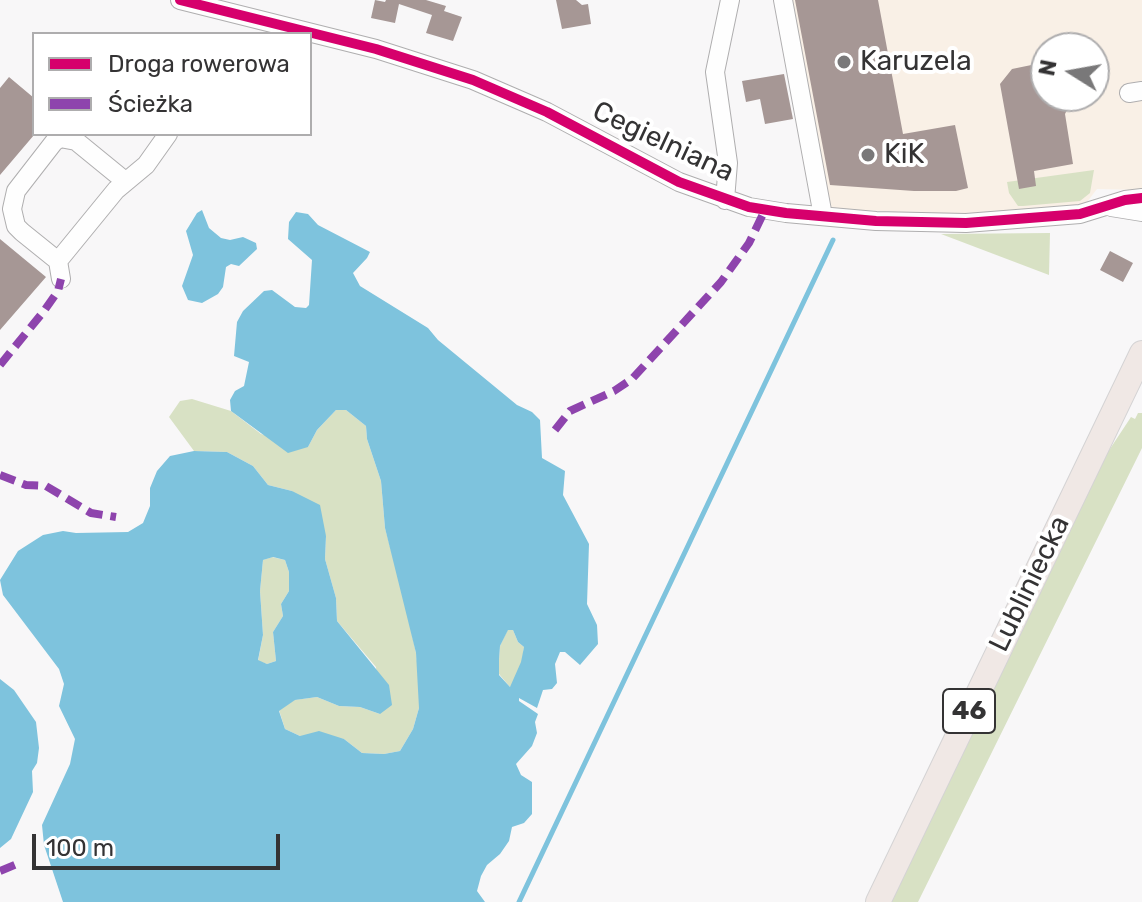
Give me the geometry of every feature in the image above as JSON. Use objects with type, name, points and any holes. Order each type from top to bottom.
[{"type":"main road","name":"Lubliniecka","points":[[878,902],[1142,353]]},
{"type":"street","name":"Cegielniana","points":[[180,0],[246,27],[276,32]]},
{"type":"street","points":[[725,200],[728,163],[715,72],[730,0]]},
{"type":"street","points":[[783,0],[823,216]]},
{"type":"street","name":"Cegielniana","points":[[312,38],[376,49],[473,80],[547,112],[679,182],[725,200],[765,210],[876,221],[966,223],[1069,215],[1142,198]]},
{"type":"street","points":[[125,181],[76,141],[60,138],[16,191],[12,209],[16,226],[59,270],[125,181],[146,165],[167,136]]},
{"type":"street","name":"Cegielniana","points":[[1108,207],[1142,212]]},
{"type":"shaded area","points":[[777,0],[1142,0],[1142,190],[1097,189],[1084,206],[968,215],[814,208]]},
{"type":"green space","points":[[1094,170],[1090,193],[1080,201],[1018,206],[1009,193],[1007,182]]},
{"type":"green space","points":[[1049,233],[1049,275],[941,234]]},
{"type":"green space","points":[[192,399],[231,411],[261,434],[308,447],[317,430],[336,410],[346,410],[366,426],[367,439],[381,481],[385,528],[404,598],[420,687],[419,708],[413,729],[400,751],[362,753],[344,739],[300,736],[285,729],[279,710],[294,700],[317,697],[339,706],[360,707],[380,714],[376,667],[337,621],[336,598],[325,559],[326,536],[292,491],[268,485],[253,466],[227,452],[194,451],[169,417],[180,401]]},
{"type":"green space","points":[[1138,413],[1142,413],[1142,448],[918,902],[888,902],[1096,470],[1131,417],[1135,419]]},
{"type":"green space","points":[[272,557],[285,560],[289,572],[289,591],[281,604],[283,616],[273,632],[276,661],[267,664],[258,661],[263,635],[260,591],[263,560]]},
{"type":"green space","points":[[508,629],[513,630],[524,647],[522,662],[510,687],[499,674],[500,646]]},
{"type":"water","points":[[202,210],[209,228],[221,238],[230,240],[243,237],[256,243],[257,249],[239,266],[231,264],[226,267],[223,287],[218,294],[202,303],[188,300],[182,286],[193,255],[186,231]]},
{"type":"water","points":[[296,212],[308,214],[318,225],[370,252],[353,273],[360,286],[428,328],[438,340],[517,405],[540,420],[542,458],[565,471],[563,495],[589,544],[587,604],[597,625],[598,644],[580,665],[565,652],[560,652],[555,664],[557,683],[552,689],[543,690],[537,708],[519,698],[538,714],[535,722],[537,733],[532,746],[516,764],[521,775],[532,782],[532,814],[524,823],[512,827],[509,841],[481,876],[477,891],[485,902],[63,902],[44,845],[42,825],[70,764],[75,739],[59,706],[64,684],[59,669],[3,595],[0,580],[18,551],[43,535],[63,531],[128,532],[143,523],[150,506],[150,488],[157,471],[170,456],[194,451],[227,452],[253,466],[268,485],[292,491],[320,505],[326,536],[325,559],[336,598],[337,621],[389,685],[392,705],[380,714],[360,707],[339,706],[317,697],[295,700],[279,711],[285,729],[300,736],[319,731],[344,739],[362,753],[384,754],[400,751],[413,729],[419,708],[416,653],[385,528],[381,481],[367,439],[366,426],[346,410],[336,410],[317,430],[308,447],[288,453],[231,411],[230,400],[235,391],[244,386],[249,362],[234,356],[237,322],[243,311],[264,291],[272,290],[295,307],[306,308],[309,305],[312,260],[288,239],[289,222]],"holes":[[[273,557],[285,560],[289,572],[289,591],[281,604],[283,616],[273,632],[276,661],[267,664],[258,660],[263,635],[260,591],[263,560]],[[508,630],[513,630],[524,647],[510,687],[499,675],[500,646]]]},
{"type":"water","points":[[0,679],[14,690],[36,722],[39,748],[37,763],[32,771],[33,792],[11,839],[0,848]]},
{"type":"building","points":[[375,0],[426,0],[446,6],[444,11],[462,17],[453,41],[426,33],[432,15],[399,4],[395,23],[371,18]]},
{"type":"building","points":[[556,0],[576,0],[582,5],[588,4],[591,24],[562,29]]},
{"type":"building","name":"Karuzela","points":[[795,0],[878,0],[903,134],[955,125],[968,188],[914,191],[830,185]]},
{"type":"building","points":[[1030,65],[1030,112],[1066,112],[1073,164],[1034,171],[1036,186],[1019,189],[1000,84],[1012,69]]},
{"type":"building","points":[[784,74],[793,119],[765,124],[760,99],[746,102],[742,81]]},
{"type":"building","points":[[9,77],[32,96],[33,136],[0,175],[0,88]]},
{"type":"building","points":[[0,239],[46,277],[0,330]]},
{"type":"building","points":[[1110,251],[1133,263],[1123,282],[1100,270]]},
{"type":"waterway","points":[[519,902],[833,240]]},
{"type":"marked path","points":[[555,430],[570,411],[614,391],[632,379],[721,282],[749,243],[765,210]]},
{"type":"marked path","points":[[0,365],[44,311],[58,291],[61,279]]},
{"type":"marked path","points":[[0,475],[26,485],[46,486],[91,513],[116,517]]},
{"type":"marked path","points":[[0,871],[17,864]]},
{"type":"cycle path","points":[[180,0],[308,32]]},
{"type":"cycle path","points":[[312,33],[376,49],[473,80],[547,112],[679,182],[749,207],[876,221],[966,223],[1080,214],[1142,198]]},
{"type":"place","name":"Karuzela","points":[[844,62]]},
{"type":"place","name":"KiK","points":[[868,155]]}]
